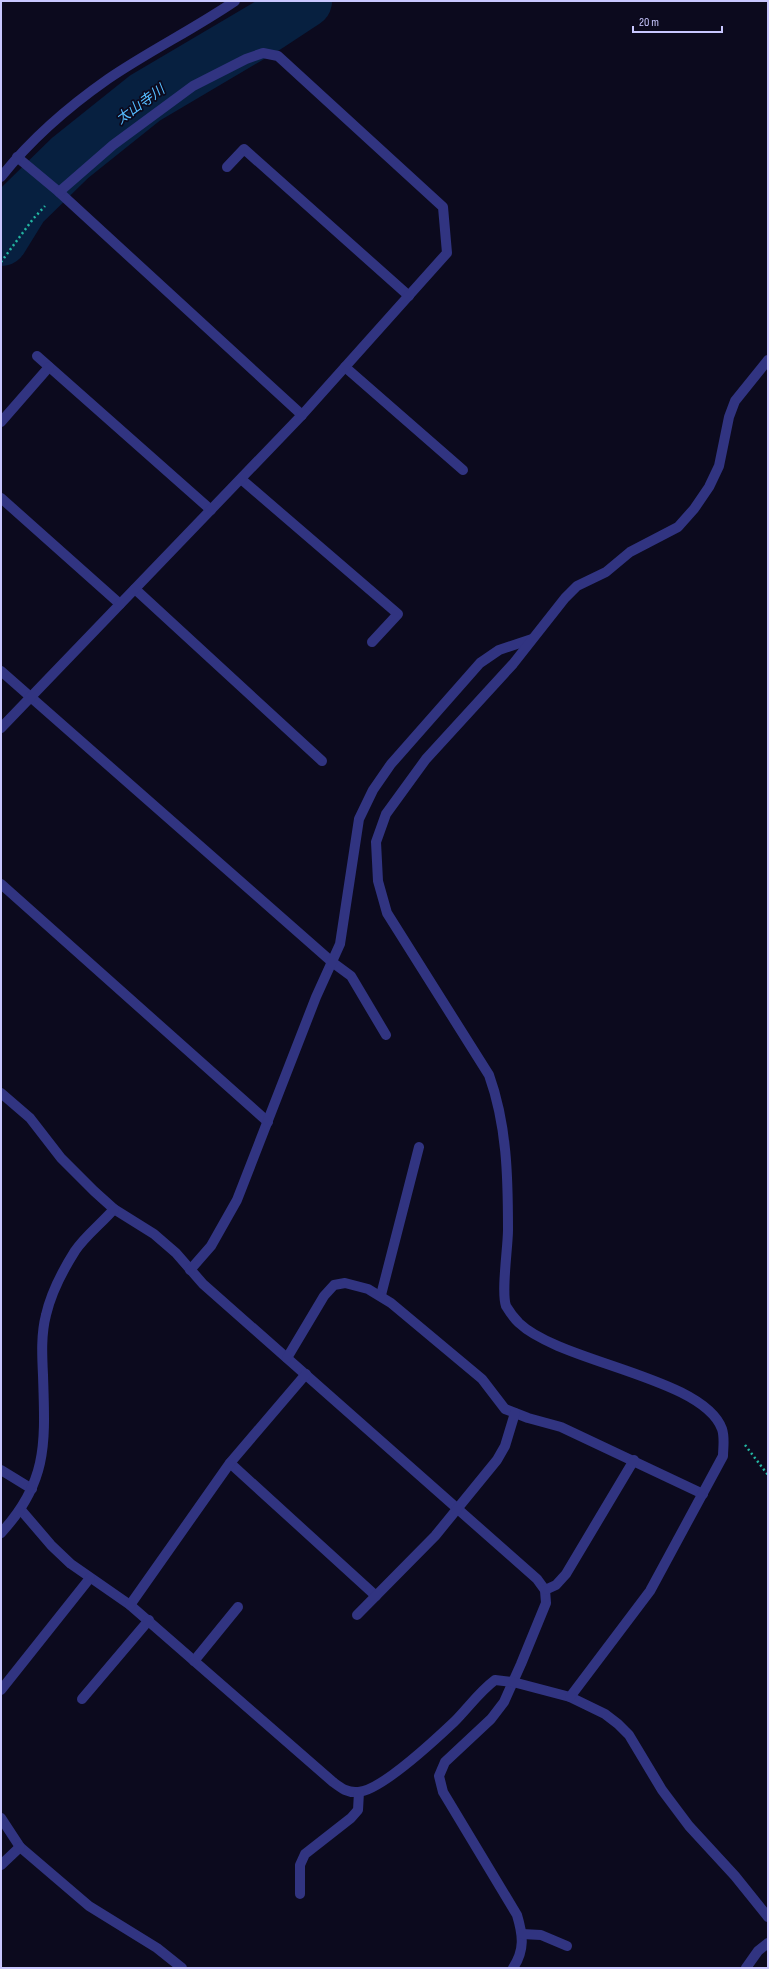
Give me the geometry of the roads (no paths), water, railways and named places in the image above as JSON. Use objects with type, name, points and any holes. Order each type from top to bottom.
[{"type":"street","points":[[1,177],[17,157],[70,106],[109,78],[235,1]]},
{"type":"street","points":[[1,728],[302,415],[447,253],[443,207],[278,56],[263,53],[193,86],[113,145],[57,191]]},
{"type":"street","points":[[227,167],[244,149],[409,296]]},
{"type":"street","points":[[17,157],[57,191],[302,415]]},
{"type":"street","points":[[37,356],[211,510]]},
{"type":"street","points":[[570,1697],[650,1590],[723,1456],[724,1443],[722,1429],[704,1406],[677,1391],[551,1343],[529,1332],[518,1322],[506,1305],[505,1283],[508,1231],[507,1177],[503,1125],[499,1101],[489,1075],[387,913],[378,881],[376,842],[386,814],[426,759],[513,664],[565,598],[577,586],[606,572],[630,552],[678,527],[694,509],[709,487],[719,466],[729,417],[735,402],[768,360]]},
{"type":"street","points":[[1,422],[49,367]]},
{"type":"street","points":[[345,367],[463,470]]},
{"type":"street","points":[[241,479],[398,614],[372,642]]},
{"type":"street","points":[[1,498],[120,604]]},
{"type":"street","points":[[135,589],[322,761]]},
{"type":"street","points":[[190,1270],[211,1246],[237,1200],[316,997],[340,944],[359,819],[373,790],[391,764],[480,663],[499,650],[532,639]]},
{"type":"street","points":[[1,671],[332,962],[351,976],[386,1035]]},
{"type":"street","points":[[1,884],[268,1122]]},
{"type":"street","points":[[1,1093],[30,1118],[61,1158],[94,1192],[114,1209],[154,1234],[176,1253],[190,1270],[287,1358],[537,1579],[545,1590],[546,1603],[504,1702],[495,1713],[445,1762],[438,1776],[443,1792],[517,1915],[522,1934],[522,1948],[513,1968]]},
{"type":"street","points":[[381,1295],[420,1147]]},
{"type":"street","points":[[1,1533],[21,1510],[32,1489],[40,1465],[45,1439],[42,1342],[46,1314],[57,1285],[76,1250],[114,1209]]},
{"type":"street","points":[[287,1358],[324,1296],[334,1285],[345,1283],[368,1289],[381,1295],[482,1379],[505,1410],[561,1427],[634,1460],[703,1494]]},
{"type":"street","points":[[130,1605],[230,1463],[306,1374]]},
{"type":"street","points":[[357,1615],[435,1536],[497,1460],[505,1446],[515,1413]]},
{"type":"street","points":[[545,1590],[556,1585],[566,1574],[634,1460]]},
{"type":"street","points":[[230,1463],[376,1596]]},
{"type":"street","points":[[1,1470],[32,1489]]},
{"type":"street","points":[[21,1510],[51,1545],[71,1564],[90,1578],[113,1591],[130,1605],[333,1782],[346,1791],[359,1792],[385,1780],[419,1754],[455,1721],[485,1687],[495,1680],[513,1682],[570,1697],[605,1714],[629,1735],[662,1790],[689,1826],[735,1876],[768,1917]]},
{"type":"street","points":[[1,1690],[90,1578]]},
{"type":"street","points":[[194,1661],[238,1607]]},
{"type":"street","points":[[82,1699],[148,1620]]},
{"type":"street","points":[[300,1894],[300,1865],[305,1854],[351,1818],[358,1810],[359,1792]]},
{"type":"street","points":[[1,1818],[20,1847],[89,1906],[157,1948],[182,1968]]},
{"type":"street","points":[[1,1865],[20,1847]]},
{"type":"street","points":[[522,1934],[541,1935],[567,1946]]},
{"type":"street","points":[[746,1968],[758,1952],[768,1943]]},
{"type":"waterway","name":"太山寺川","points":[[1,239],[22,205],[70,158],[145,98],[267,26],[305,1]]}]
